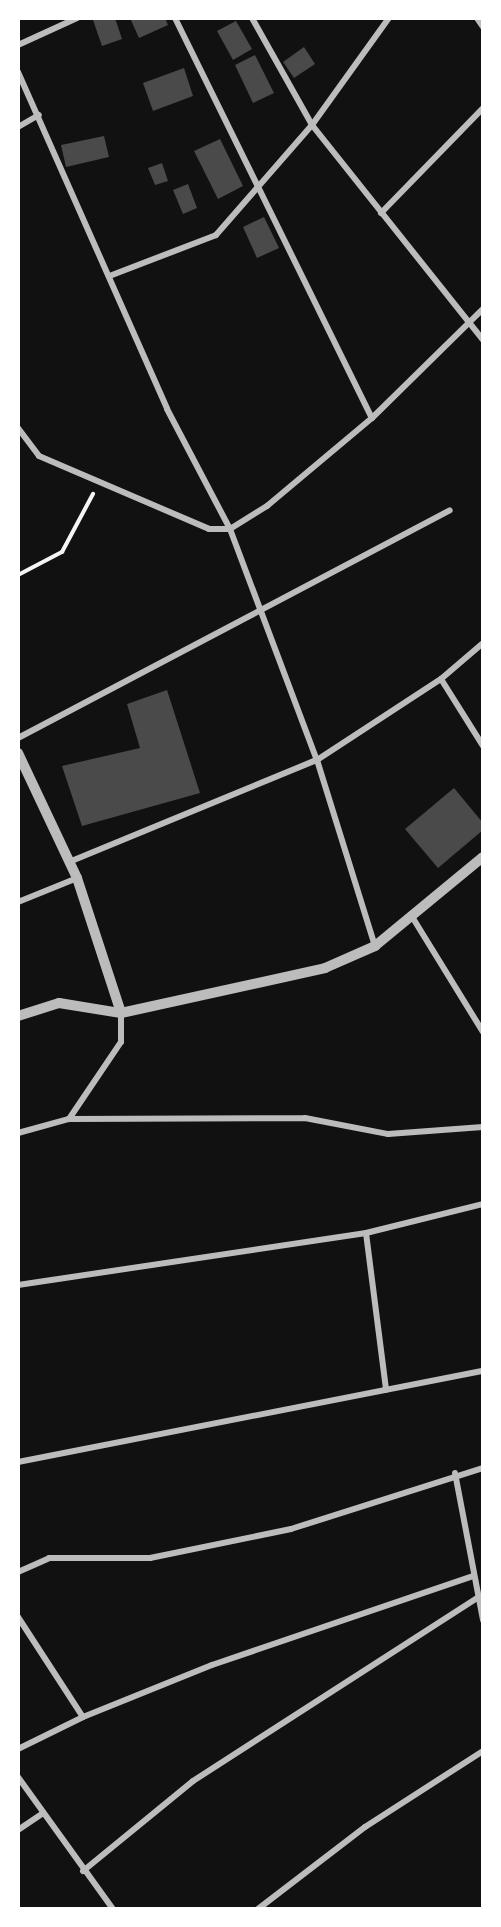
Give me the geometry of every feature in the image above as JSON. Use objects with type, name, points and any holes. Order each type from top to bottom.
[{"type":"street","points":[[18,45],[77,18]]},
{"type":"street","points":[[175,18],[372,418]]},
{"type":"street","points":[[252,18],[312,125],[483,340]]},
{"type":"street","points":[[112,275],[216,235],[257,183],[312,125],[389,18]]},
{"type":"street","points":[[477,18],[483,27]]},
{"type":"street","points":[[18,72],[112,275],[167,409],[230,529],[317,760],[375,946]]},
{"type":"street","points":[[381,213],[483,108]]},
{"type":"street","points":[[18,127],[39,115]]},
{"type":"street","points":[[18,428],[39,456],[101,478],[209,529],[230,529],[267,506],[372,418],[483,309]]},
{"type":"street","points":[[18,738],[262,613],[450,510]]},
{"type":"street","points":[[69,862],[317,760],[441,679],[483,643]]},
{"type":"street","points":[[441,679],[483,746]]},
{"type":"street","points":[[18,753],[77,878],[121,1013],[121,1042],[69,1119]]},
{"type":"street","points":[[18,1016],[59,1003],[121,1013],[325,968],[375,946],[483,857]]},
{"type":"street","points":[[18,902],[77,878]]},
{"type":"street","points":[[411,915],[483,1032]]},
{"type":"street","points":[[18,1132],[69,1119],[305,1118],[388,1134],[483,1127]]},
{"type":"street","points":[[18,1285],[366,1233],[483,1204]]},
{"type":"street","points":[[366,1233],[386,1390]]},
{"type":"street","points":[[18,1462],[483,1371]]},
{"type":"street","points":[[18,1572],[49,1558],[150,1558],[291,1529],[455,1473],[483,1468]]},
{"type":"street","points":[[455,1473],[471,1577],[483,1620]]},
{"type":"street","points":[[18,1749],[83,1717],[212,1665],[471,1577]]},
{"type":"street","points":[[83,1871],[193,1781],[477,1598]]},
{"type":"street","points":[[18,1617],[83,1717]]},
{"type":"street","points":[[258,1909],[365,1827],[483,1751]]},
{"type":"street","points":[[18,1778],[83,1871],[114,1909]]},
{"type":"street","points":[[18,1830],[43,1813]]},
{"type":"path","points":[[18,575],[62,552],[101,478]]},
{"type":"building","points":[[115,18],[122,39],[102,46],[93,20]]},
{"type":"building","points":[[130,18],[165,18],[168,25],[139,38]]},
{"type":"building","points":[[236,21],[252,49],[233,60],[217,31]]},
{"type":"building","points":[[304,47],[315,64],[294,78],[283,62]]},
{"type":"building","points":[[255,55],[274,93],[253,103],[235,65]]},
{"type":"building","points":[[184,68],[193,96],[153,111],[143,83]]},
{"type":"building","points":[[104,136],[109,157],[66,167],[61,145]]},
{"type":"building","points":[[220,139],[243,186],[218,199],[194,151]]},
{"type":"building","points":[[162,163],[168,181],[155,185],[148,168]]},
{"type":"building","points":[[188,184],[197,208],[183,214],[173,190]]},
{"type":"building","points":[[264,217],[279,248],[257,258],[243,227]]},
{"type":"building","points":[[167,690],[200,793],[82,826],[62,766],[140,748],[127,704]]},
{"type":"building","points":[[454,788],[483,823],[483,830],[438,868],[405,829]]}]
